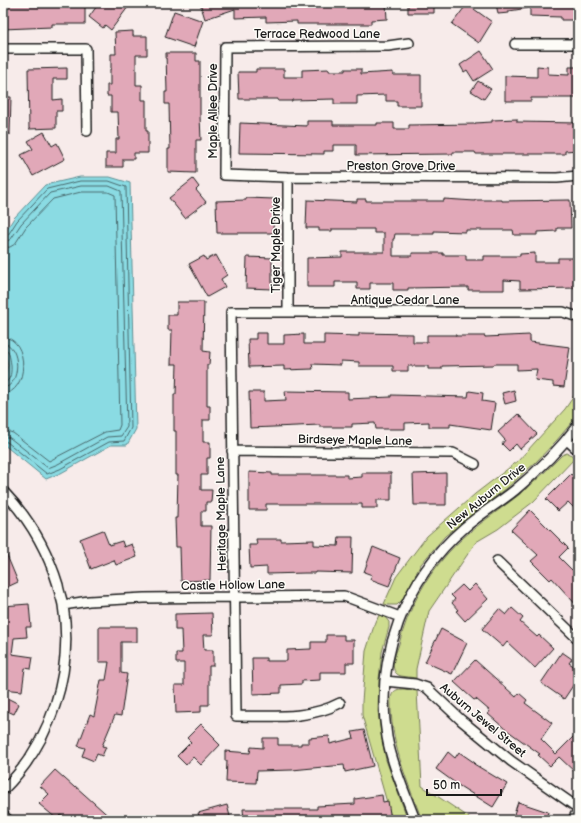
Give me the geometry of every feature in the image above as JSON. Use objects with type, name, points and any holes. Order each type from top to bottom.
[{"type":"street","name":"Terrace Redwood Lane","points":[[225,47],[388,46],[409,43]]},
{"type":"street","points":[[514,44],[578,44]]},
{"type":"street","name":"Maple Allee Drive","points":[[224,176],[225,47]]},
{"type":"street","points":[[3,49],[86,49],[87,131]]},
{"type":"street","name":"Preston Grove Drive","points":[[224,176],[557,178],[578,176]]},
{"type":"street","name":"Tiger Maple Drive","points":[[288,177],[288,312]]},
{"type":"street","name":"Antique Cedar Lane","points":[[231,312],[563,312],[578,317]]},
{"type":"street","name":"Heritage Maple Lane","points":[[231,312],[236,716],[294,716],[312,714],[329,709],[340,703]]},
{"type":"street","name":"New Auburn Drive","points":[[415,820],[395,766],[387,738],[384,706],[385,681],[393,636],[400,617],[410,596],[428,568],[442,550],[464,527],[515,490],[543,465],[567,440],[578,425]]},
{"type":"street","points":[[567,440],[578,450]]},
{"type":"street","name":"Birdseye Maple Lane","points":[[232,451],[453,453],[475,464]]},
{"type":"street","points":[[3,491],[18,506],[39,537],[52,566],[63,605],[65,655],[63,674],[56,705],[44,734],[23,768],[3,790]]},
{"type":"street","points":[[497,561],[578,639]]},
{"type":"street","name":"Castle Hollow Lane","points":[[63,605],[89,601],[138,598],[344,596],[400,617]]},
{"type":"street","name":"Auburn Jewel Street","points":[[385,681],[415,684],[427,688],[461,720],[511,761],[578,809]]},
{"type":"street","points":[[573,820],[578,809]]},
{"type":"street","points":[[3,814],[8,820]]},
{"type":"green space","points":[[578,390],[578,415],[557,440],[535,463],[507,488],[445,536],[421,564],[403,599],[397,605],[384,604],[396,577],[427,536],[475,494],[518,461],[565,409]]},
{"type":"green space","points":[[567,453],[576,457],[533,502],[498,529],[476,542],[429,611],[416,669],[416,678],[397,674],[394,671],[393,666],[407,619],[412,607],[431,574],[455,545],[482,522],[520,494],[562,455]]},
{"type":"green space","points":[[379,615],[385,617],[389,622],[382,652],[379,679],[378,711],[381,734],[386,760],[408,820],[392,820],[362,715],[366,651]]},
{"type":"green space","points":[[404,689],[417,691],[422,786],[473,820],[422,820],[406,779],[394,737],[391,696],[395,691]]},
{"type":"water","points":[[80,177],[110,177],[130,183],[136,429],[127,445],[111,445],[61,473],[46,479],[3,444],[3,385],[8,365],[3,346],[3,235],[14,218],[45,185]]},
{"type":"building","points":[[3,3],[85,3],[85,24],[52,24],[52,27],[3,29]]},
{"type":"building","points":[[99,3],[131,3],[111,30],[105,25],[103,28],[89,17]]},
{"type":"building","points":[[200,3],[386,3],[387,19],[371,20],[371,24],[297,24],[297,21],[266,22],[266,17],[235,18],[235,9],[205,19]]},
{"type":"building","points":[[408,3],[434,3],[434,13],[408,13]]},
{"type":"building","points":[[496,3],[528,3],[528,8],[498,14]]},
{"type":"building","points":[[530,3],[578,3],[578,20],[561,20],[561,17],[530,16]]},
{"type":"building","points":[[467,4],[492,22],[479,43],[452,24]]},
{"type":"building","points":[[174,11],[203,21],[194,47],[165,37]]},
{"type":"building","points":[[133,31],[133,36],[147,36],[147,55],[136,55],[136,85],[142,85],[142,100],[146,100],[148,153],[134,153],[134,159],[123,159],[123,167],[106,167],[106,153],[116,153],[116,139],[119,139],[118,112],[111,112],[111,96],[107,96],[107,85],[110,85],[111,54],[116,54],[115,32]]},
{"type":"building","points":[[481,51],[493,69],[474,81],[467,70],[464,72],[460,65]]},
{"type":"building","points":[[166,53],[196,53],[196,61],[200,61],[201,140],[196,140],[196,173],[168,172],[168,149],[170,149],[169,104],[165,104],[165,92],[167,92]]},
{"type":"building","points":[[537,66],[548,67],[548,74],[569,75],[569,67],[578,67],[578,98],[531,98],[531,101],[505,101],[505,76],[537,77]]},
{"type":"building","points":[[67,68],[67,79],[53,79],[53,100],[62,99],[62,111],[56,111],[56,128],[29,129],[28,69]]},
{"type":"building","points":[[256,69],[284,69],[284,77],[302,77],[302,70],[329,69],[329,71],[345,71],[345,69],[361,69],[361,74],[393,72],[393,75],[421,75],[421,106],[397,106],[397,101],[386,101],[386,95],[357,96],[357,104],[334,104],[334,99],[278,101],[278,99],[239,99],[238,72],[256,72]]},
{"type":"building","points":[[478,81],[491,89],[484,99],[471,91]]},
{"type":"building","points":[[3,97],[11,97],[10,135],[3,122]]},
{"type":"building","points":[[517,119],[517,122],[578,123],[578,150],[565,151],[565,154],[476,154],[475,152],[453,152],[453,154],[356,155],[356,145],[333,145],[333,151],[324,151],[324,154],[239,153],[240,123],[307,126],[307,121],[333,121],[333,125],[377,125],[377,123],[394,123],[394,129],[409,129],[409,125],[475,124],[492,122],[492,120]]},
{"type":"building","points":[[44,132],[52,146],[57,143],[65,159],[33,176],[21,155],[33,149],[28,141]]},
{"type":"building","points":[[193,179],[199,187],[196,190],[206,202],[185,218],[169,198]]},
{"type":"building","points":[[246,198],[274,199],[273,233],[217,233],[216,201],[246,200]]},
{"type":"building","points":[[357,199],[366,199],[366,201],[444,201],[444,199],[475,201],[570,200],[571,228],[557,228],[557,231],[537,232],[537,235],[514,235],[513,230],[466,230],[466,232],[434,231],[434,234],[395,234],[393,239],[393,256],[412,256],[412,253],[443,253],[443,255],[466,255],[466,260],[484,260],[484,256],[520,256],[520,254],[535,253],[535,262],[558,262],[558,258],[578,258],[577,288],[520,289],[520,281],[504,280],[504,290],[468,290],[468,287],[408,288],[408,290],[393,290],[393,283],[370,283],[370,289],[357,289],[357,282],[335,282],[335,287],[307,287],[307,258],[342,257],[342,252],[384,252],[384,233],[374,233],[374,229],[332,229],[332,231],[319,231],[319,228],[306,228],[307,200],[357,202]]},
{"type":"building","points":[[216,255],[227,275],[221,279],[225,287],[207,297],[189,264],[204,256],[206,260]]},
{"type":"building","points":[[247,257],[272,258],[272,289],[246,288]]},
{"type":"building","points":[[177,302],[204,302],[203,351],[210,352],[209,365],[207,365],[207,406],[210,406],[210,420],[203,420],[203,442],[210,442],[210,458],[207,458],[207,475],[201,475],[201,490],[212,490],[211,502],[206,502],[206,511],[201,511],[201,526],[211,526],[210,580],[181,581],[180,547],[176,547],[175,518],[177,518],[178,475],[176,475],[174,394],[176,394],[177,364],[171,364],[172,330],[168,330],[168,315],[177,315]]},
{"type":"building","points":[[256,333],[267,333],[267,344],[284,344],[284,335],[304,334],[304,344],[324,344],[324,335],[359,336],[359,333],[413,334],[413,342],[427,342],[427,335],[485,337],[530,335],[530,342],[570,347],[564,387],[553,386],[553,382],[535,380],[537,369],[517,370],[517,364],[442,366],[442,369],[428,369],[428,366],[408,366],[408,371],[393,371],[393,366],[359,366],[359,362],[341,361],[341,365],[312,364],[313,369],[284,370],[284,366],[249,367],[248,339],[256,339]]},
{"type":"building","points":[[514,390],[516,401],[505,404],[502,393]]},
{"type":"building","points":[[285,391],[348,392],[348,399],[391,397],[391,395],[468,397],[469,391],[483,393],[482,401],[495,403],[491,430],[450,424],[450,427],[429,427],[429,422],[405,423],[405,429],[376,429],[375,423],[352,424],[352,427],[320,427],[320,425],[250,428],[249,392],[264,392],[264,401],[286,400]]},
{"type":"building","points":[[518,414],[537,434],[520,449],[516,444],[509,451],[502,444],[505,440],[498,432]]},
{"type":"building","points":[[249,472],[272,473],[272,475],[347,475],[347,478],[362,477],[362,473],[391,473],[391,500],[377,500],[377,508],[362,508],[362,504],[266,504],[266,510],[249,510]]},
{"type":"building","points":[[446,473],[446,505],[414,505],[413,474]]},
{"type":"building","points":[[571,474],[578,481],[578,504],[574,508],[568,502],[558,511],[546,499]]},
{"type":"building","points":[[530,510],[568,548],[559,557],[572,570],[578,565],[578,607],[552,578],[550,580],[531,561],[538,555],[511,530]]},
{"type":"building","points":[[103,530],[109,545],[122,541],[124,547],[132,544],[137,557],[116,565],[114,560],[91,569],[80,539]]},
{"type":"building","points":[[339,537],[353,537],[352,573],[316,572],[267,574],[267,567],[250,568],[249,545],[257,545],[256,539],[281,539],[281,541],[314,540],[314,545],[338,546]]},
{"type":"building","points":[[3,546],[18,582],[3,589]]},
{"type":"building","points":[[373,547],[400,558],[389,586],[370,579],[372,575],[364,572]]},
{"type":"building","points":[[475,584],[488,599],[465,621],[456,611],[458,610],[452,603],[455,599],[451,595],[462,585],[468,591]]},
{"type":"building","points":[[29,604],[31,627],[26,627],[27,637],[14,638],[12,654],[33,657],[31,669],[25,668],[22,691],[3,689],[3,606]]},
{"type":"building","points":[[512,608],[523,618],[520,622],[537,637],[539,635],[553,648],[535,668],[507,642],[503,647],[482,629],[499,609],[506,615]]},
{"type":"building","points":[[212,613],[213,635],[203,635],[204,650],[213,650],[213,666],[209,666],[209,705],[201,705],[201,712],[176,713],[175,685],[184,685],[184,663],[176,663],[176,653],[182,653],[181,630],[175,630],[175,614]]},
{"type":"building","points":[[99,627],[137,627],[137,642],[121,642],[121,673],[127,674],[121,716],[115,715],[102,746],[106,747],[102,756],[97,754],[94,761],[82,756],[85,748],[78,746],[90,714],[94,716],[101,680],[106,680],[109,662],[99,662]]},
{"type":"building","points":[[441,629],[467,643],[452,674],[425,662]]},
{"type":"building","points":[[326,635],[344,635],[344,640],[354,640],[354,663],[346,663],[346,672],[320,672],[320,680],[302,681],[302,684],[281,685],[281,693],[253,694],[252,658],[266,658],[266,661],[287,661],[287,650],[311,649],[311,642],[326,642]]},
{"type":"building","points":[[562,652],[572,659],[569,663],[578,669],[578,678],[564,699],[541,683]]},
{"type":"building","points":[[475,660],[516,697],[519,693],[527,700],[525,703],[552,723],[541,739],[556,754],[578,732],[578,775],[559,757],[550,766],[538,755],[540,754],[504,728],[488,714],[490,711],[476,699],[474,700],[454,682]]},
{"type":"building","points":[[3,696],[19,704],[14,714],[3,709]]},
{"type":"building","points":[[201,724],[220,745],[201,765],[193,757],[186,765],[177,756],[191,742],[187,738]]},
{"type":"building","points":[[364,730],[373,766],[345,772],[344,765],[292,770],[257,771],[256,783],[226,782],[227,761],[225,761],[225,751],[250,753],[251,747],[263,748],[263,738],[278,738],[278,745],[301,745],[301,743],[309,743],[309,738],[329,736],[330,744],[354,738],[352,732]]},
{"type":"building","points":[[448,752],[455,758],[459,752],[475,763],[474,764],[507,784],[493,807],[436,769]]},
{"type":"building","points":[[55,770],[113,820],[67,820],[61,815],[57,819],[39,804],[49,794],[40,786]]},
{"type":"building","points":[[382,795],[383,802],[388,801],[391,820],[244,820],[243,809],[317,809],[317,806],[355,804],[355,799]]},
{"type":"building","points":[[518,802],[548,812],[546,820],[512,820]]},
{"type":"building","points":[[227,805],[231,820],[200,820],[198,813]]}]
